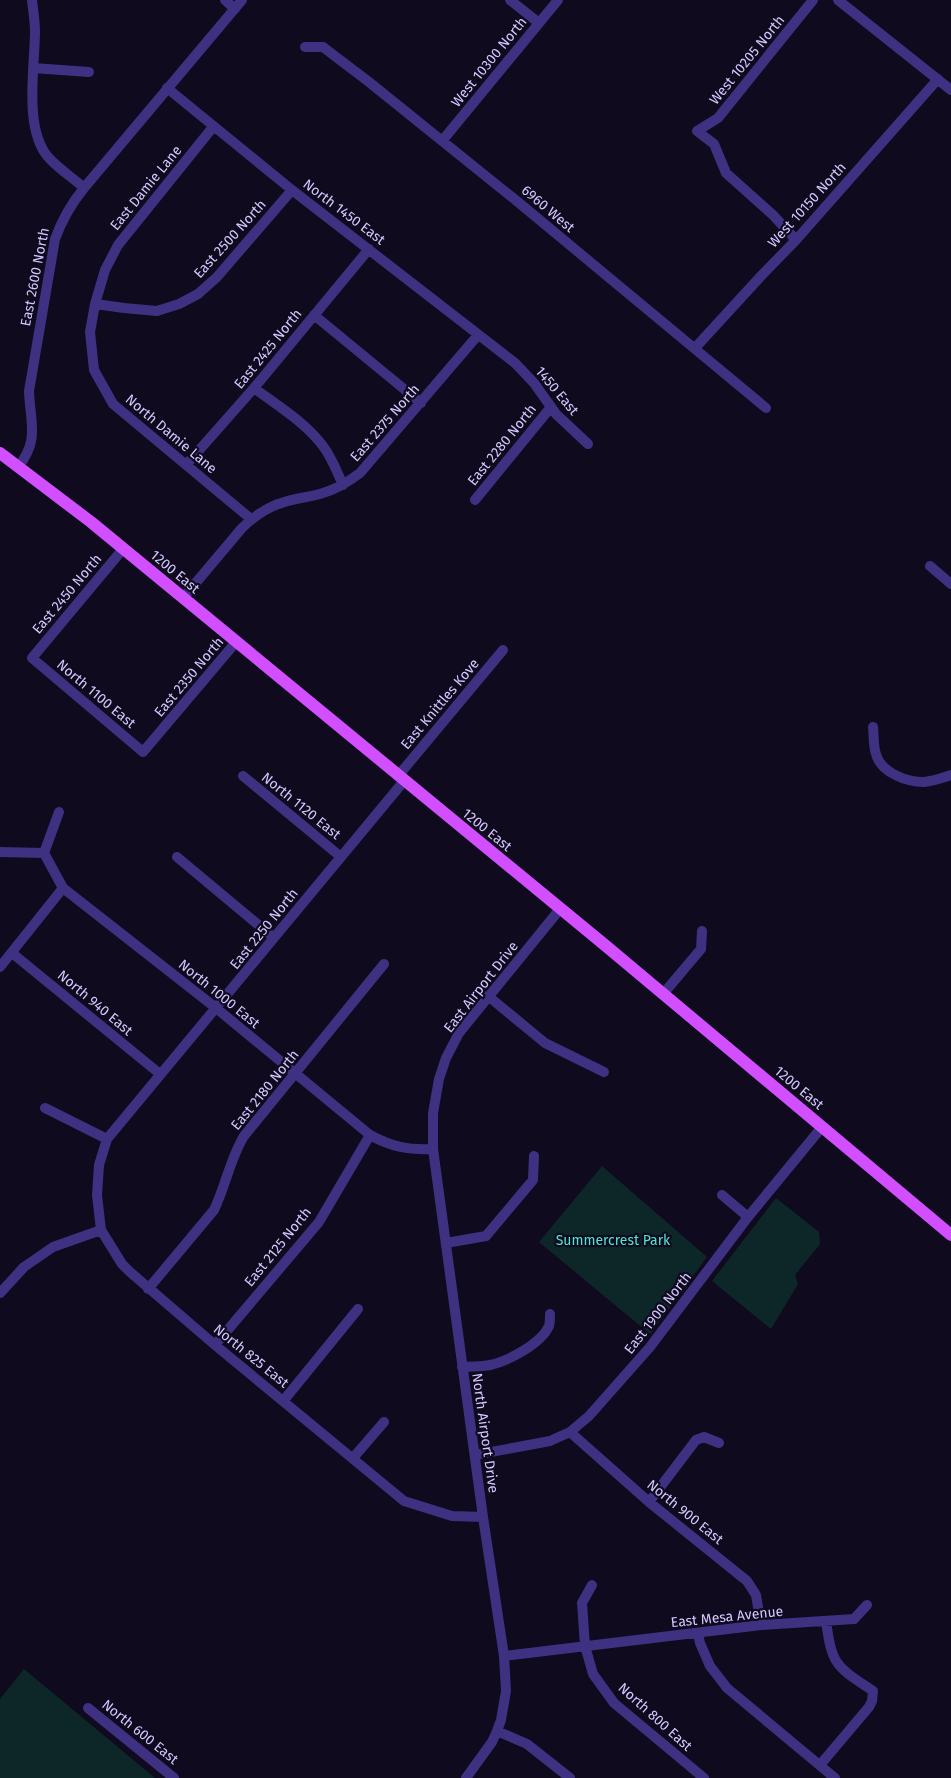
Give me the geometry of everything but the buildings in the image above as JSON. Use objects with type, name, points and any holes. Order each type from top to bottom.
[{"type":"main road","name":"1200 East","points":[[0,453],[123,548],[663,994],[951,1235]]},
{"type":"street","points":[[32,0],[35,29],[33,68],[35,132],[48,158],[84,188]]},
{"type":"street","points":[[225,0],[235,9]]},
{"type":"street","name":"East 2600 North","points":[[18,467],[31,446],[34,433],[30,413],[29,391],[54,239],[62,220],[84,188],[242,0]]},
{"type":"street","points":[[510,0],[539,23]]},
{"type":"street","name":"West 10300 North","points":[[442,141],[558,0]]},
{"type":"street","name":"West 10205 North","points":[[796,240],[773,215],[726,173],[714,144],[697,131],[718,118],[813,0]]},
{"type":"street","points":[[838,0],[951,90]]},
{"type":"street","name":"6960 West","points":[[305,47],[323,47],[518,202],[766,408]]},
{"type":"street","points":[[33,68],[89,72]]},
{"type":"street","name":"West 10150 North","points":[[696,348],[796,240],[938,79]]},
{"type":"street","name":"North 1450 East","points":[[167,88],[292,190],[369,248],[505,356]]},
{"type":"street","name":"East Damie Lane","points":[[105,270],[118,244],[213,127]]},
{"type":"street","name":"East 2500 North","points":[[95,304],[158,310],[180,304],[198,294],[217,277],[292,190]]},
{"type":"street","name":"East 2425 North","points":[[186,465],[254,388],[369,248]]},
{"type":"street","name":"North Damie Lane","points":[[105,270],[95,304],[90,332],[94,370],[113,404],[251,519]]},
{"type":"street","points":[[314,315],[421,403]]},
{"type":"street","name":"East 2375 North","points":[[183,598],[251,519],[272,506],[283,502],[321,494],[343,484],[360,473],[478,334]]},
{"type":"street","name":"1450 East","points":[[505,356],[526,374],[556,414],[588,444]]},
{"type":"street","points":[[254,388],[304,426],[314,436],[332,461],[343,484]]},
{"type":"street","name":"East 2280 North","points":[[476,500],[551,407]]},
{"type":"street","name":"East 2450 North","points":[[32,658],[123,548]]},
{"type":"street","points":[[930,566],[951,584]]},
{"type":"street","name":"East 2350 North","points":[[143,752],[236,642]]},
{"type":"street","name":"East Knittles Kove","points":[[401,778],[503,650]]},
{"type":"street","name":"North 1100 East","points":[[32,658],[143,752]]},
{"type":"street","points":[[873,727],[876,754],[882,766],[894,774],[924,782],[951,775]]},
{"type":"street","name":"North 1120 East","points":[[243,776],[341,857]]},
{"type":"street","name":"East 2250 North","points":[[107,1139],[341,857],[401,778]]},
{"type":"street","points":[[0,852],[44,853],[59,812]]},
{"type":"street","name":"North 1000 East","points":[[44,853],[63,888],[216,1008],[370,1135],[387,1144],[404,1148],[433,1149]]},
{"type":"street","points":[[177,857],[274,938]]},
{"type":"street","points":[[0,967],[63,888]]},
{"type":"street","name":"East Airport Drive","points":[[433,1149],[433,1113],[442,1072],[459,1033],[560,909]]},
{"type":"street","points":[[663,994],[700,949],[702,931]]},
{"type":"street","name":"North 940 East","points":[[12,953],[160,1074]]},
{"type":"street","name":"East 2180 North","points":[[148,1289],[214,1210],[240,1142],[384,964]]},
{"type":"street","points":[[488,996],[545,1043],[604,1072]]},
{"type":"street","points":[[45,1108],[107,1139]]},
{"type":"street","name":"East 1900 North","points":[[475,1455],[539,1444],[570,1432],[589,1416],[650,1347],[748,1217],[822,1127]]},
{"type":"street","name":"East 2125 North","points":[[215,1345],[318,1222],[370,1135]]},
{"type":"street","name":"North 825 East","points":[[107,1139],[99,1164],[97,1195],[101,1230],[122,1264],[148,1289],[404,1501],[452,1516],[483,1517]]},
{"type":"street","name":"North Airport Drive","points":[[433,1149],[483,1517],[504,1656],[506,1691],[497,1731]]},
{"type":"street","points":[[446,1243],[486,1236],[533,1180],[534,1156]]},
{"type":"street","points":[[722,1195],[748,1217]]},
{"type":"street","points":[[0,1293],[24,1267],[53,1247],[101,1230]]},
{"type":"street","points":[[284,1400],[358,1309]]},
{"type":"street","points":[[462,1367],[502,1362],[524,1351],[549,1326],[550,1314]]},
{"type":"street","points":[[352,1458],[384,1422]]},
{"type":"street","name":"North 900 East","points":[[570,1432],[649,1502],[746,1581],[756,1595],[761,1625]]},
{"type":"street","points":[[649,1502],[696,1440],[704,1437],[719,1442]]},
{"type":"street","name":"North 800 East","points":[[592,1585],[582,1603],[586,1646],[593,1674],[614,1702],[704,1778]]},
{"type":"street","name":"East Mesa Avenue","points":[[504,1656],[761,1625],[854,1619],[867,1605]]},
{"type":"street","points":[[820,1765],[869,1707],[873,1691],[838,1666],[831,1650],[826,1621]]},
{"type":"street","points":[[698,1634],[710,1666],[727,1688],[835,1778]]},
{"type":"street","name":"North 600 East","points":[[88,1708],[174,1778]]},
{"type":"street","points":[[466,1778],[492,1742],[497,1731],[527,1744],[570,1778]]},
{"type":"green space","name":"Summercrest Park","points":[[602,1166],[707,1257],[650,1334],[539,1242]]},
{"type":"green space","points":[[776,1198],[819,1232],[820,1244],[795,1275],[798,1284],[771,1329],[712,1281]]},
{"type":"green space","points":[[24,1669],[155,1778],[0,1778],[0,1699]]}]
